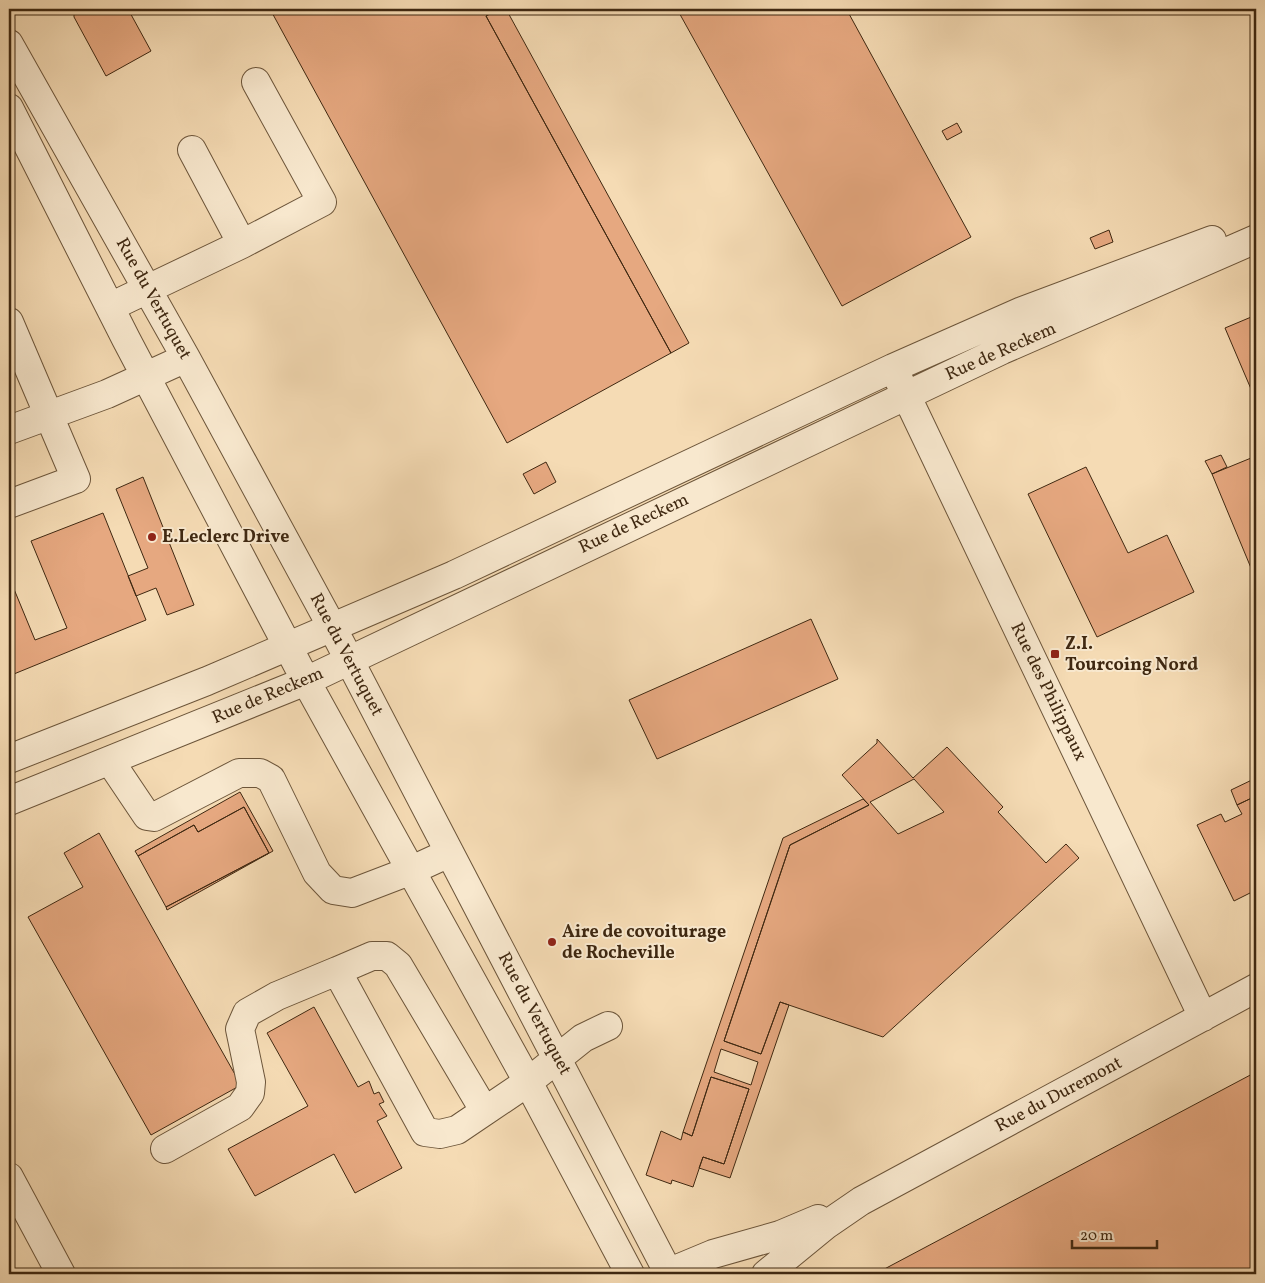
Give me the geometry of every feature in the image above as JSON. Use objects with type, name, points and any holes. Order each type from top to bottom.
[{"type":"street","name":"Rue du Vertuquet","points":[[9,44],[148,289],[332,627],[667,1274]]},
{"type":"street","points":[[110,307],[242,244],[322,202],[256,82]]},
{"type":"street","points":[[48,110],[12,121],[287,646],[528,1082],[630,1274]]},
{"type":"street","points":[[192,150],[242,244]]},
{"type":"street","name":"Rue de Reckem","points":[[9,759],[202,683],[454,575],[893,368],[1022,311],[1256,224]]},
{"type":"street","name":"Rue de Reckem","points":[[9,801],[306,681],[1002,350],[1256,239]]},
{"type":"street","points":[[9,322],[76,479],[9,504]]},
{"type":"street","points":[[9,430],[107,394],[186,358]]},
{"type":"street","name":"Rue des Philippaux","points":[[893,368],[1203,1017]]},
{"type":"street","points":[[110,761],[147,816],[154,817],[239,773],[260,773],[271,779],[317,872],[333,890],[352,893],[412,870],[449,852]]},
{"type":"street","points":[[165,1149],[240,1107],[250,1093],[251,1082],[240,1028],[247,1013],[277,996],[372,956],[387,956],[398,965],[484,1110]]},
{"type":"street","points":[[337,970],[424,1132],[440,1134],[457,1130],[528,1082],[583,1038],[608,1026]]},
{"type":"street","name":"Rue du Duremont","points":[[667,1274],[713,1254],[780,1235],[861,1201],[1256,988]]},
{"type":"street","points":[[9,1178],[60,1274]]},
{"type":"street","name":"Rue du Duremont","points":[[766,1274],[826,1226],[861,1201]]},
{"type":"building","points":[[74,9],[128,9],[151,51],[106,76],[74,17]]},
{"type":"building","points":[[270,9],[499,9],[486,16],[671,353],[507,443]]},
{"type":"building","points":[[499,9],[506,9],[689,343],[671,353],[486,16]]},
{"type":"building","points":[[677,9],[853,9],[848,12],[971,237],[842,306]]},
{"type":"building","points":[[957,123],[962,132],[947,140],[942,131]]},
{"type":"building","points":[[1109,230],[1113,242],[1095,249],[1090,238]]},
{"type":"building","points":[[1256,315],[1256,387],[1251,389],[1225,328]]},
{"type":"building","points":[[1221,455],[1227,467],[1212,474],[1205,461]]},
{"type":"building","points":[[1256,456],[1256,580],[1212,474]]},
{"type":"building","points":[[546,462],[556,482],[534,494],[523,474]]},
{"type":"building","points":[[1086,467],[1128,553],[1167,535],[1194,592],[1097,637],[1028,494]]},
{"type":"building","points":[[143,477],[194,605],[167,615],[156,588],[136,596],[128,576],[148,568],[116,489]]},
{"type":"building","points":[[103,513],[146,620],[9,676],[9,577],[35,640],[67,628],[31,541]]},
{"type":"building","points":[[811,619],[838,679],[657,759],[629,700]]},
{"type":"building","points":[[877,739],[913,778],[947,747],[1003,807],[998,812],[1046,863],[1066,844],[1079,858],[883,1037],[780,1002],[761,1054],[724,1041],[790,845],[869,805],[842,775],[877,743]],"holes":[[[914,779],[944,812],[898,834],[870,802]]]},
{"type":"building","points":[[1256,778],[1256,796],[1237,805],[1231,790]]},
{"type":"building","points":[[240,792],[273,851],[167,910],[166,907],[269,853],[244,807],[198,832],[194,825],[138,856],[135,851]]},
{"type":"building","points":[[1256,796],[1256,880],[1253,881],[1256,890],[1234,901],[1197,825],[1221,814],[1225,822],[1242,814],[1237,805]]},
{"type":"building","points":[[863,799],[869,805],[790,845],[724,1041],[761,1054],[780,1002],[789,1005],[730,1178],[699,1168],[703,1157],[724,1164],[749,1089],[711,1077],[692,1136],[683,1132],[783,838]],"holes":[[[721,1049],[758,1062],[751,1085],[714,1072]]]},
{"type":"building","points":[[244,807],[269,853],[166,907],[138,856],[194,825],[198,832]]},
{"type":"building","points":[[99,833],[241,1085],[151,1135],[28,917],[83,887],[64,853]]},
{"type":"building","points":[[314,1007],[358,1087],[369,1081],[374,1094],[379,1092],[384,1102],[379,1104],[387,1116],[377,1121],[402,1168],[355,1193],[334,1154],[255,1196],[228,1149],[308,1106],[267,1033]]},
{"type":"building","points":[[1256,1072],[1256,1274],[875,1274]]},
{"type":"building","points":[[711,1077],[749,1089],[724,1164],[703,1157],[693,1187],[672,1180],[671,1184],[646,1175],[661,1131],[681,1140],[683,1132],[692,1136]]},
{"type":"place","name":"E.Leclerc Drive","points":[[152,537]]},
{"type":"place","name":"Z.I. Tourcoing Nord","points":[[1055,654]]},
{"type":"place","name":"Aire de covoiturage de Rocheville","points":[[552,942]]}]
